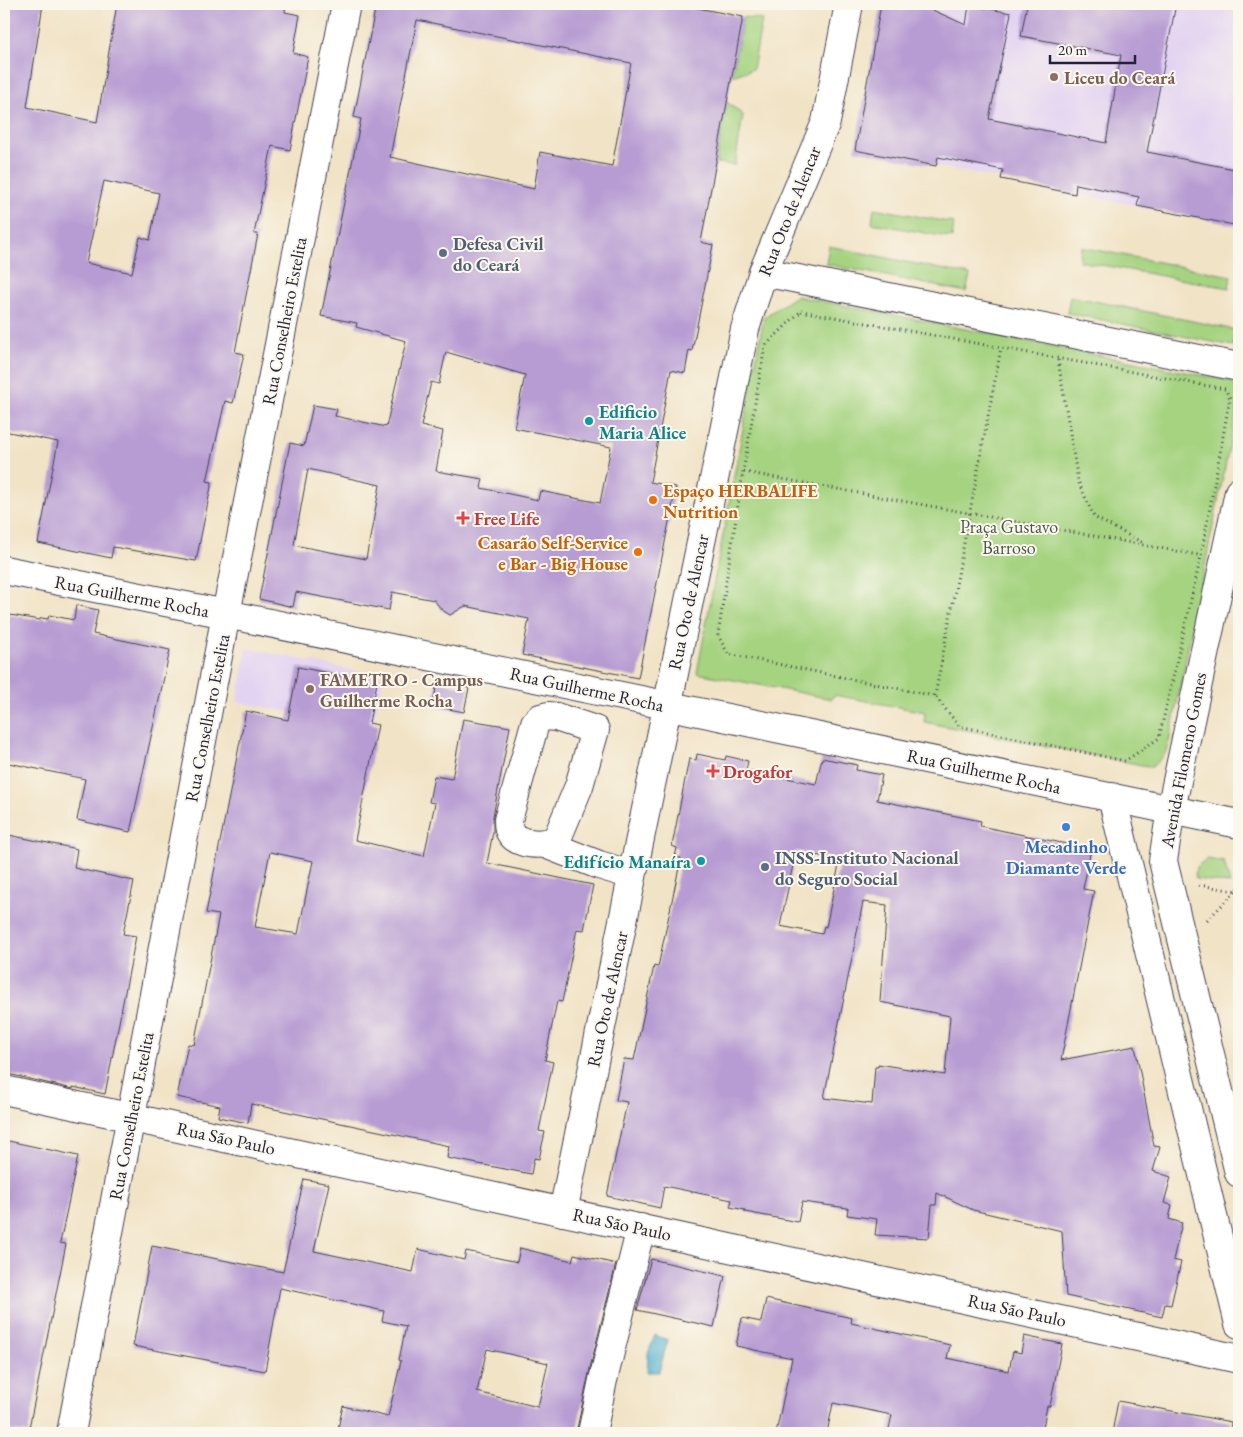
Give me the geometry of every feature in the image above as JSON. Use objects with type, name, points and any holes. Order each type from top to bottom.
[{"type":"street","name":"Rua Conselheiro Estelita","points":[[71,1433],[226,614],[346,4]]},
{"type":"street","name":"Rua Oto de Alencar","points":[[563,1212],[746,329],[763,272],[826,122],[849,4]]},
{"type":"street","points":[[763,272],[1239,367]]},
{"type":"street","name":"Avenida Filomeno Gomes","points":[[1239,492],[1171,809],[1163,861],[1239,1174]]},
{"type":"street","name":"Rua Guilherme Rocha","points":[[4,570],[226,614],[1239,824]]},
{"type":"street","points":[[1112,797],[1239,1324]]},
{"type":"street","points":[[545,844],[599,866],[632,875]]},
{"type":"street","name":"Rua São Paulo","points":[[4,1090],[1239,1359]]},
{"type":"street","points":[[592,1433],[603,1380],[641,1228]]},
{"type":"path","points":[[801,311],[1001,348],[1226,389],[1230,398],[1201,556],[1160,738],[1125,760],[959,726],[935,696],[728,654],[718,636],[743,472],[765,346],[801,311]]},
{"type":"path","points":[[935,696],[1001,348]]},
{"type":"path","points":[[1058,359],[1078,481],[1094,517],[1149,546]]},
{"type":"path","points":[[743,472],[1201,556]]},
{"type":"path","points":[[1192,884],[1238,889]]},
{"type":"path","points":[[1208,919],[1238,889]]},
{"type":"shaded area","name":"Liceu do Ceará","points":[[881,4],[1239,4],[1239,226],[855,150]]},
{"type":"shaded area","name":"FAMETRO - Campus Guilherme Rocha","points":[[247,648],[384,677],[372,727],[237,702]]},
{"type":"green space","points":[[743,17],[762,20],[753,69],[732,76]]},
{"type":"green space","points":[[727,102],[743,115],[735,165],[716,163]]},
{"type":"green space","points":[[874,208],[954,223],[952,238],[872,223]]},
{"type":"green space","points":[[829,246],[970,275],[966,292],[826,264]]},
{"type":"green space","points":[[1081,247],[1231,276],[1229,288],[1079,261]]},
{"type":"green space","name":"Praça Gustavo Barroso","points":[[796,296],[1231,381],[1239,392],[1239,398],[1167,752],[1152,767],[924,722],[925,712],[834,695],[832,699],[697,673],[764,317]]},
{"type":"green space","points":[[1070,296],[1236,330],[1233,346],[1067,313]]},
{"type":"green space","points":[[1207,859],[1224,862],[1230,884],[1196,879],[1195,872],[1197,867]]},
{"type":"water","points":[[655,1335],[668,1340],[659,1372],[647,1372],[648,1353]]},
{"type":"building","points":[[4,4],[43,4],[27,107],[97,122],[117,4],[161,4],[187,9],[188,4],[286,4],[285,12],[300,15],[293,53],[308,57],[290,150],[272,146],[254,234],[258,234],[235,352],[244,354],[233,403],[225,401],[207,481],[212,482],[196,561],[113,547],[111,558],[38,543],[58,442],[4,431]],"holes":[[[104,181],[159,193],[150,240],[140,237],[132,273],[86,263]]]},
{"type":"building","points":[[376,4],[678,4],[743,17],[701,242],[713,245],[692,351],[689,350],[685,373],[671,370],[650,482],[676,487],[638,678],[522,655],[529,619],[465,606],[450,615],[442,610],[434,600],[392,592],[389,610],[296,592],[293,607],[259,599],[290,443],[304,446],[313,405],[337,409],[335,416],[386,427],[406,341],[356,327],[357,323],[321,316],[361,119],[354,117]],"holes":[[[417,20],[631,63],[612,166],[540,152],[534,189],[390,157]],[[446,352],[525,375],[514,428],[611,447],[600,503],[540,491],[538,500],[481,488],[483,479],[436,471],[443,431],[421,426],[431,382],[439,384]],[[308,469],[380,485],[366,559],[294,545]]]},
{"type":"building","name":"Liceu do Ceará","points":[[881,4],[919,4],[966,25],[969,5],[1011,13],[989,119],[1106,143],[1121,55],[1021,36],[1027,4],[1176,4],[1147,152],[1239,170],[1239,226],[1137,206],[1139,197],[1076,184],[1075,194],[1001,179],[1003,170],[938,157],[936,166],[855,150]]},
{"type":"building","points":[[76,605],[98,610],[93,634],[170,650],[130,832],[77,820],[85,779],[4,762],[4,614],[40,620],[41,618],[48,619],[49,615],[74,620]]},
{"type":"building","points":[[298,667],[377,683],[369,723],[378,725],[355,840],[424,856],[435,803],[429,802],[434,776],[452,779],[463,719],[510,727],[493,816],[493,832],[487,863],[593,885],[584,930],[577,929],[562,1002],[557,1001],[545,1060],[553,1062],[539,1131],[545,1132],[539,1159],[534,1158],[531,1174],[447,1158],[449,1146],[251,1104],[248,1123],[218,1117],[220,1106],[177,1097],[188,1044],[194,1045],[219,915],[206,913],[246,711],[288,720]],"holes":[[[270,852],[313,861],[298,934],[255,927]]]},
{"type":"building","points":[[437,681],[469,688],[464,712],[433,706]]},
{"type":"building","points":[[697,754],[725,760],[726,756],[748,761],[746,770],[816,784],[822,758],[857,765],[856,770],[882,775],[877,800],[981,821],[980,826],[1091,849],[1083,889],[1094,891],[1061,1060],[1135,1046],[1154,1146],[1160,1147],[1153,1171],[1171,1177],[1164,1203],[1172,1205],[1169,1219],[1182,1223],[1173,1260],[1181,1262],[1171,1305],[1165,1304],[1162,1317],[1066,1296],[1062,1231],[973,1210],[937,1193],[936,1205],[932,1205],[929,1238],[875,1235],[877,1219],[847,1215],[848,1208],[802,1202],[798,1222],[745,1212],[745,1210],[730,1207],[732,1200],[664,1186],[660,1208],[607,1196],[627,1102],[616,1100],[624,1059],[634,1060],[654,966],[658,967],[681,858],[675,857],[677,848],[672,846],[689,759],[696,760]],"holes":[[[796,851],[840,860],[826,927],[824,926],[822,934],[780,926]],[[863,902],[887,905],[880,1002],[950,1016],[945,1075],[878,1064],[878,1067],[875,1067],[872,1104],[824,1098]]]},
{"type":"building","points":[[4,834],[77,849],[74,868],[134,881],[123,934],[136,936],[105,1094],[73,1087],[73,1089],[4,1073]]},
{"type":"building","points":[[4,1140],[78,1156],[60,1243],[66,1244],[28,1433],[4,1430]]},
{"type":"building","points":[[304,1179],[329,1184],[314,1251],[413,1272],[418,1249],[464,1260],[466,1251],[517,1262],[520,1248],[572,1261],[574,1254],[616,1264],[576,1433],[337,1433],[343,1406],[388,1417],[401,1361],[399,1360],[406,1326],[382,1321],[384,1311],[280,1288],[265,1371],[133,1346],[152,1246],[283,1272]],"holes":[[[487,1349],[548,1363],[538,1407],[477,1392]]]},
{"type":"building","points":[[651,1259],[725,1276],[714,1327],[637,1310]]},
{"type":"building","points":[[766,1299],[852,1318],[851,1323],[950,1345],[947,1358],[1009,1371],[1013,1351],[1021,1353],[1024,1336],[1062,1344],[1050,1406],[1047,1406],[1042,1433],[888,1433],[892,1415],[833,1403],[827,1433],[776,1433],[792,1358],[736,1346],[742,1318],[761,1322]]},
{"type":"building","points":[[1118,1401],[1231,1422],[1230,1433],[1112,1433]]},
{"type":"place","name":"Liceu do Ceará","points":[[1054,77]]},
{"type":"place","name":"Defesa Civil do Ceará","points":[[443,253]]},
{"type":"place","name":"Edificio Maria Alice","points":[[589,421]]},
{"type":"place","name":"Espaço HERBALIFE Nutrition","points":[[653,500]]},
{"type":"place","name":"Free Life","points":[[463,518]]},
{"type":"place","name":"Casarão Self-Service e Bar - Big House","points":[[638,552]]},
{"type":"place","name":"FAMETRO - Campus Guilherme Rocha","points":[[310,689]]},
{"type":"place","name":"Drogafor","points":[[713,771]]},
{"type":"place","name":"Mecadinho Diamante Verde","points":[[1066,827]]},
{"type":"place","name":"Edifício Manaíra","points":[[701,861]]},
{"type":"place","name":"INSS-Instituto Nacional do Seguro Social","points":[[765,867]]}]
